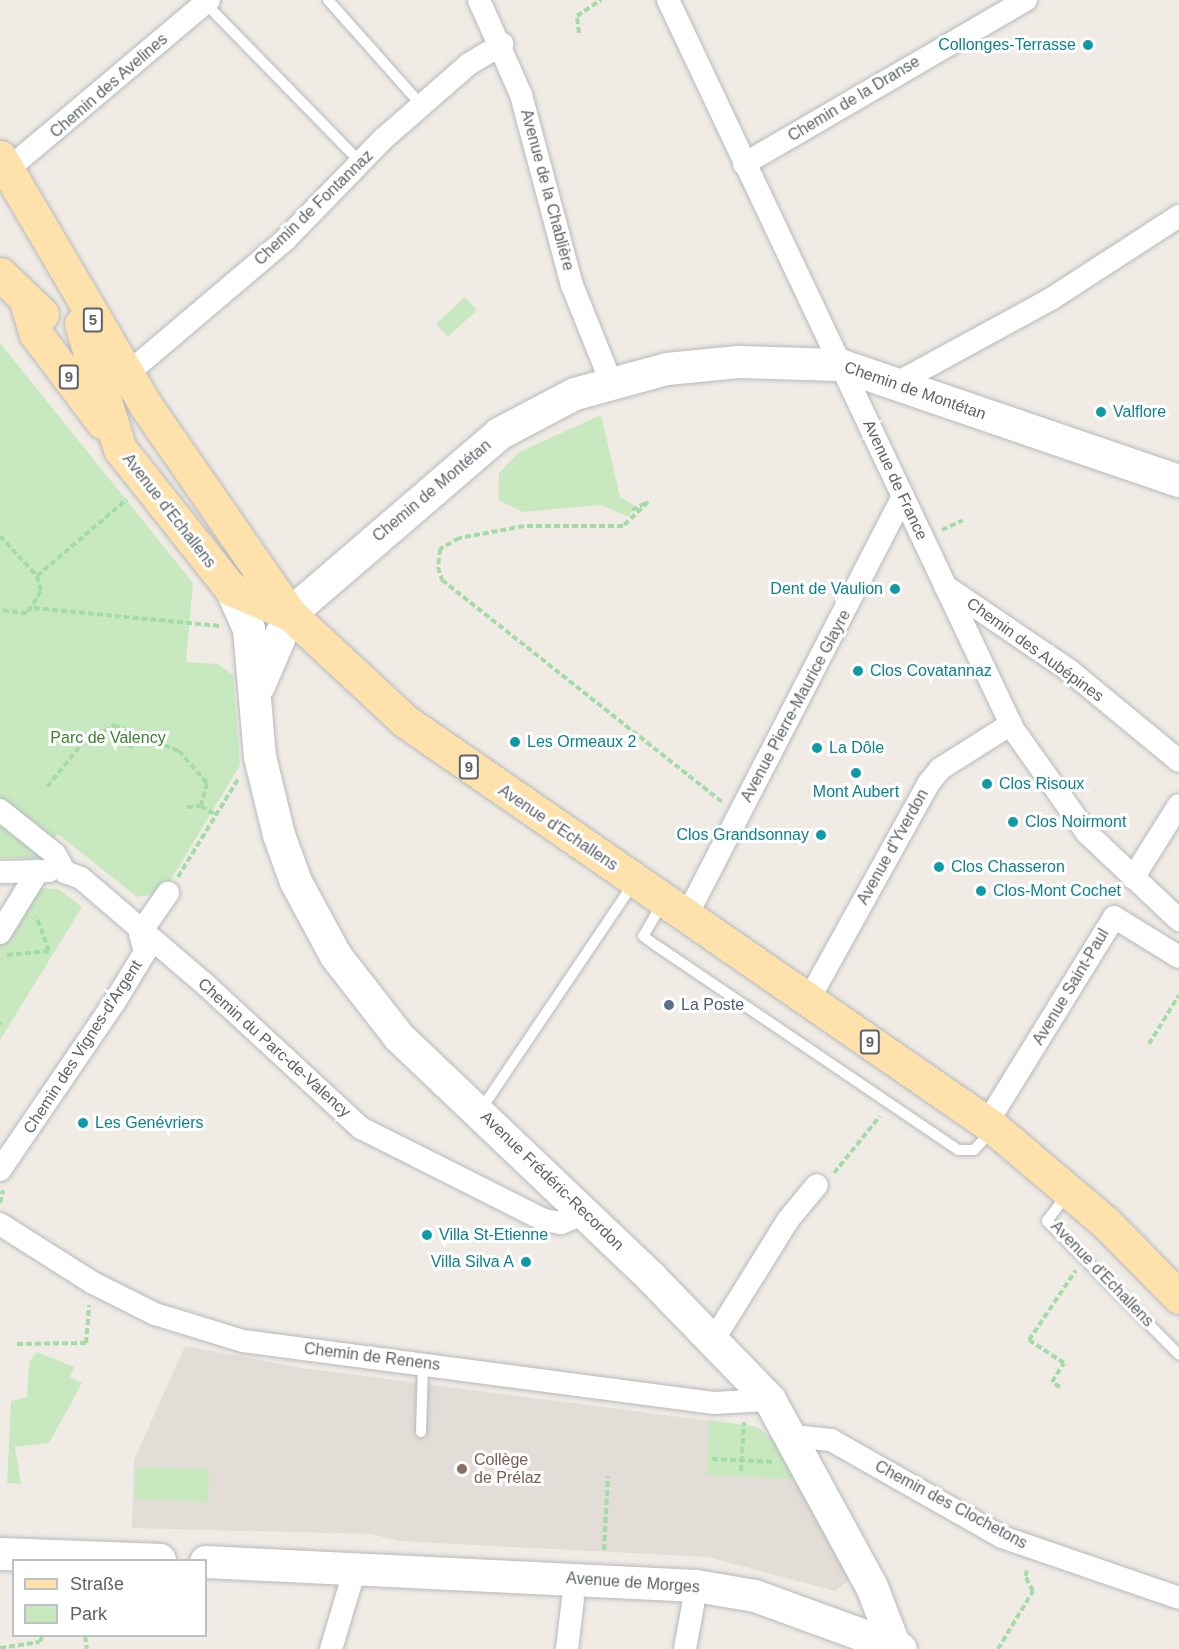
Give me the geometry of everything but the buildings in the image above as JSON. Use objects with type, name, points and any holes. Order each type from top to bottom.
[{"type":"main road","name":"Avenue d'Echallens","points":[[4,164],[60,265],[127,374],[290,614],[405,721],[991,1125],[1070,1191],[1179,1297]]},
{"type":"main road","name":"Avenue d'Echallens","points":[[60,265],[90,349],[120,449],[231,589],[290,614]]},
{"type":"main road","name":"9","points":[[0,274],[26,302],[127,374]]},
{"type":"main road","name":"9","points":[[26,302],[36,334],[120,449]]},
{"type":"street","name":"Avenue de la Chablière","points":[[479,0],[502,44],[572,285],[612,382]]},
{"type":"street","name":"Avenue de France","points":[[668,0],[1011,724],[1055,794],[1133,878],[1179,920]]},
{"type":"street","name":"Chemin de la Dranse","points":[[744,164],[1026,0]]},
{"type":"street","name":"Chemin des Avelines","points":[[4,164],[207,2]]},
{"type":"street","name":"Chemin de Fontannaz","points":[[127,374],[286,239],[383,139],[469,64],[502,44]]},
{"type":"street","points":[[895,384],[1051,299],[1179,216]]},
{"type":"street","name":"Chemin de Montétan","points":[[290,614],[499,434],[575,394],[612,382],[706,364],[840,365],[1179,481]]},
{"type":"street","name":"Avenue Pierre-Maurice Glayre","points":[[676,907],[903,497]]},
{"type":"street","name":"Chemin des Aubépines","points":[[945,586],[1070,671],[1179,761]]},
{"type":"street","name":"Avenue Frédéric-Recordon","points":[[231,589],[249,628],[260,757],[276,824],[317,924],[363,996],[714,1339],[770,1400],[786,1449],[872,1587],[898,1647]]},
{"type":"street","name":"Avenue Frédéric-Recordon","points":[[257,701],[266,661],[290,614]]},
{"type":"street","name":"Avenue d'Yverdon","points":[[809,999],[928,784],[940,769],[1011,724]]},
{"type":"street","points":[[1133,878],[1179,805]]},
{"type":"street","name":"Chemin du Parc-de-Valency","points":[[0,810],[55,854],[65,872],[81,878],[140,933],[208,987],[361,1128],[544,1220],[561,1223],[584,1213]]},
{"type":"street","points":[[0,872],[32,880],[65,872]]},
{"type":"street","points":[[0,933],[32,880]]},
{"type":"street","points":[[140,933],[168,892]]},
{"type":"street","name":"Avenue Saint-Paul","points":[[991,1125],[1114,917],[1179,957]]},
{"type":"street","name":"Chemin des Vignes-d'Argent","points":[[0,1170],[145,952],[140,933]]},
{"type":"street","points":[[714,1339],[788,1220],[817,1185]]},
{"type":"street","name":"Chemin de Renens","points":[[0,1224],[93,1283],[155,1314],[243,1341],[713,1403],[770,1400]]},
{"type":"street","name":"Chemin des Clochetons","points":[[786,1449],[831,1440],[1002,1537],[1171,1595]]},
{"type":"street","points":[[0,1554],[133,1559]]},
{"type":"street","name":"Avenue de Morges","points":[[207,1562],[696,1586],[755,1596],[898,1647]]},
{"type":"street","points":[[330,1649],[355,1569]]},
{"type":"street","name":"Avenue de Morges","points":[[567,1649],[573,1599]]},
{"type":"street","name":"Avenue de Morges","points":[[686,1649],[693,1605]]},
{"type":"lane","points":[[328,0],[422,106]]},
{"type":"lane","points":[[207,2],[361,163]]},
{"type":"lane","points":[[480,1112],[635,880]]},
{"type":"lane","points":[[676,907],[643,936],[958,1150],[974,1150],[991,1125]]},
{"type":"lane","name":"Avenue d'Echallens","points":[[1070,1191],[1047,1221],[1179,1355]]},
{"type":"lane","points":[[421,1432],[423,1363]]},
{"type":"path","points":[[579,33],[577,16],[601,0]]},
{"type":"path","points":[[37,576],[129,497]]},
{"type":"path","points":[[632,510],[648,502],[623,526],[524,526],[459,538],[440,549],[438,567],[442,580],[728,806]]},
{"type":"path","points":[[933,535],[963,520]]},
{"type":"path","points":[[0,536],[37,576],[41,591],[34,608]]},
{"type":"path","points":[[0,610],[20,615],[34,608],[224,626]]},
{"type":"path","points":[[47,787],[99,731],[114,725],[179,751],[207,783],[201,806]]},
{"type":"path","points":[[130,748],[140,734]]},
{"type":"path","points":[[168,892],[247,770]]},
{"type":"path","points":[[187,807],[201,806],[216,815]]},
{"type":"path","points":[[0,955],[49,951],[32,880]]},
{"type":"path","points":[[1149,1044],[1179,995]]},
{"type":"path","points":[[836,1171],[880,1116]]},
{"type":"path","points":[[0,1188],[6,1192],[0,1204]]},
{"type":"path","points":[[1060,1387],[1052,1382],[1064,1363],[1029,1340],[1074,1272]]},
{"type":"path","points":[[17,1344],[86,1343],[91,1301]]},
{"type":"path","points":[[741,1471],[744,1425]]},
{"type":"path","points":[[712,1459],[741,1460],[786,1449]]},
{"type":"path","points":[[604,1550],[608,1476]]},
{"type":"path","points":[[998,1649],[1033,1591],[1025,1576],[1033,1559]]},
{"type":"path","points":[[0,1648],[40,1642],[41,1637]]},
{"type":"shaded area","name":"Collège de Prélaz","points":[[185,1346],[302,1368],[757,1427],[777,1443],[850,1579],[835,1591],[708,1557],[399,1541],[370,1534],[132,1528],[134,1460]]},
{"type":"green space","points":[[465,297],[477,310],[448,337],[436,324]]},
{"type":"green space","name":"Parc de Valency","points":[[0,343],[193,583],[186,662],[218,664],[233,675],[240,765],[163,893],[137,897],[58,834],[40,858],[0,858]]},
{"type":"green space","points":[[601,415],[620,497],[634,505],[629,517],[601,505],[523,512],[498,500],[499,473],[519,452]]},
{"type":"green space","points":[[21,887],[59,889],[82,907],[0,1040],[0,918]]},
{"type":"green space","points":[[37,1352],[74,1367],[70,1377],[82,1383],[49,1443],[15,1447],[21,1484],[7,1483],[11,1401],[27,1397],[29,1362]]},
{"type":"green space","points":[[709,1420],[757,1427],[777,1443],[797,1479],[707,1475]]},
{"type":"green space","points":[[136,1467],[209,1469],[208,1502],[135,1499]]},
{"type":"place","name":"Collonges-Terrasse","points":[[1088,45]]},
{"type":"place","name":"Valflore","points":[[1101,412]]},
{"type":"place","name":"Dent de Vaulion","points":[[895,589]]},
{"type":"place","name":"Clos Covatannaz","points":[[858,671]]},
{"type":"place","name":"Les Ormeaux 2","points":[[515,742]]},
{"type":"place","name":"La Dôle","points":[[817,748]]},
{"type":"place","name":"Mont Aubert","points":[[856,773]]},
{"type":"place","name":"Clos Risoux","points":[[987,784]]},
{"type":"place","name":"Clos Noirmont","points":[[1013,822]]},
{"type":"place","name":"Clos Grandsonnay","points":[[821,835]]},
{"type":"place","name":"Clos Chasseron","points":[[939,867]]},
{"type":"place","name":"Clos-Mont Cochet","points":[[981,891]]},
{"type":"place","name":"La Poste","points":[[669,1005]]},
{"type":"place","name":"Les Genévriers","points":[[83,1123]]},
{"type":"place","name":"Villa St-Etienne","points":[[427,1235]]},
{"type":"place","name":"Villa Silva A","points":[[526,1262]]},
{"type":"place","name":"Collège de Prélaz","points":[[462,1469]]}]
